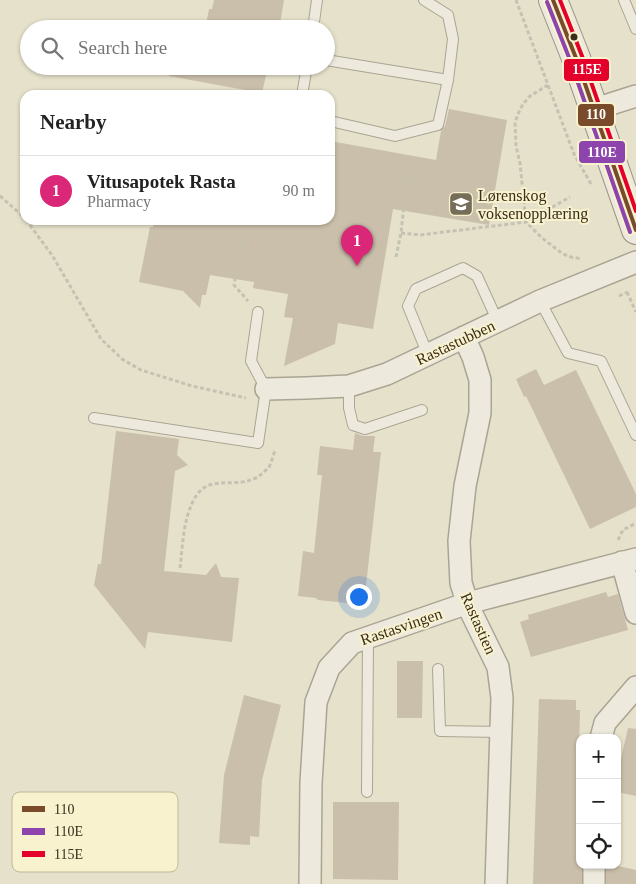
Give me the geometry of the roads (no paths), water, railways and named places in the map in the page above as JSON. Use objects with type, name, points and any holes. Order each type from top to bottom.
[{"type":"main road","points":[[553,0],[595,109],[636,230]]},
{"type":"street","points":[[595,109],[636,96]]},
{"type":"street","name":"Rastastubben","points":[[265,395],[306,388],[349,386],[388,374],[540,301],[627,265]]},
{"type":"street","name":"Rastastien","points":[[464,337],[480,380],[480,413],[465,486],[459,541],[461,583],[468,603],[498,667],[502,698],[496,884]]},
{"type":"street","points":[[629,561],[636,613]]},
{"type":"street","name":"Rastasvingen","points":[[310,884],[311,783],[316,702],[329,668],[352,643],[468,603],[629,561]]},
{"type":"street","points":[[602,734],[605,723],[636,687]]},
{"type":"street","points":[[594,869],[594,884]]},
{"type":"lane","points":[[315,20],[318,0]]},
{"type":"lane","points":[[335,123],[395,136],[438,125],[448,80],[453,39],[448,15],[423,0]]},
{"type":"lane","points":[[624,0],[636,29]]},
{"type":"lane","points":[[335,61],[448,80]]},
{"type":"lane","points":[[303,90],[305,75]]},
{"type":"lane","points":[[428,355],[408,306],[416,288],[463,268],[477,276],[498,322]]},
{"type":"lane","points":[[540,301],[568,353],[601,361],[636,435]]},
{"type":"lane","points":[[94,418],[258,443],[265,395],[250,361],[258,312]]},
{"type":"lane","points":[[349,386],[353,425],[365,429],[422,410]]},
{"type":"lane","points":[[367,792],[368,637]]},
{"type":"lane","points":[[438,668],[440,732],[501,732]]},
{"type":"place","name":"Lørenskog voksenopplæring","points":[[461,204]]},
{"type":"place","name":"Vitusapotek Rasta","points":[[357,266]]}]
